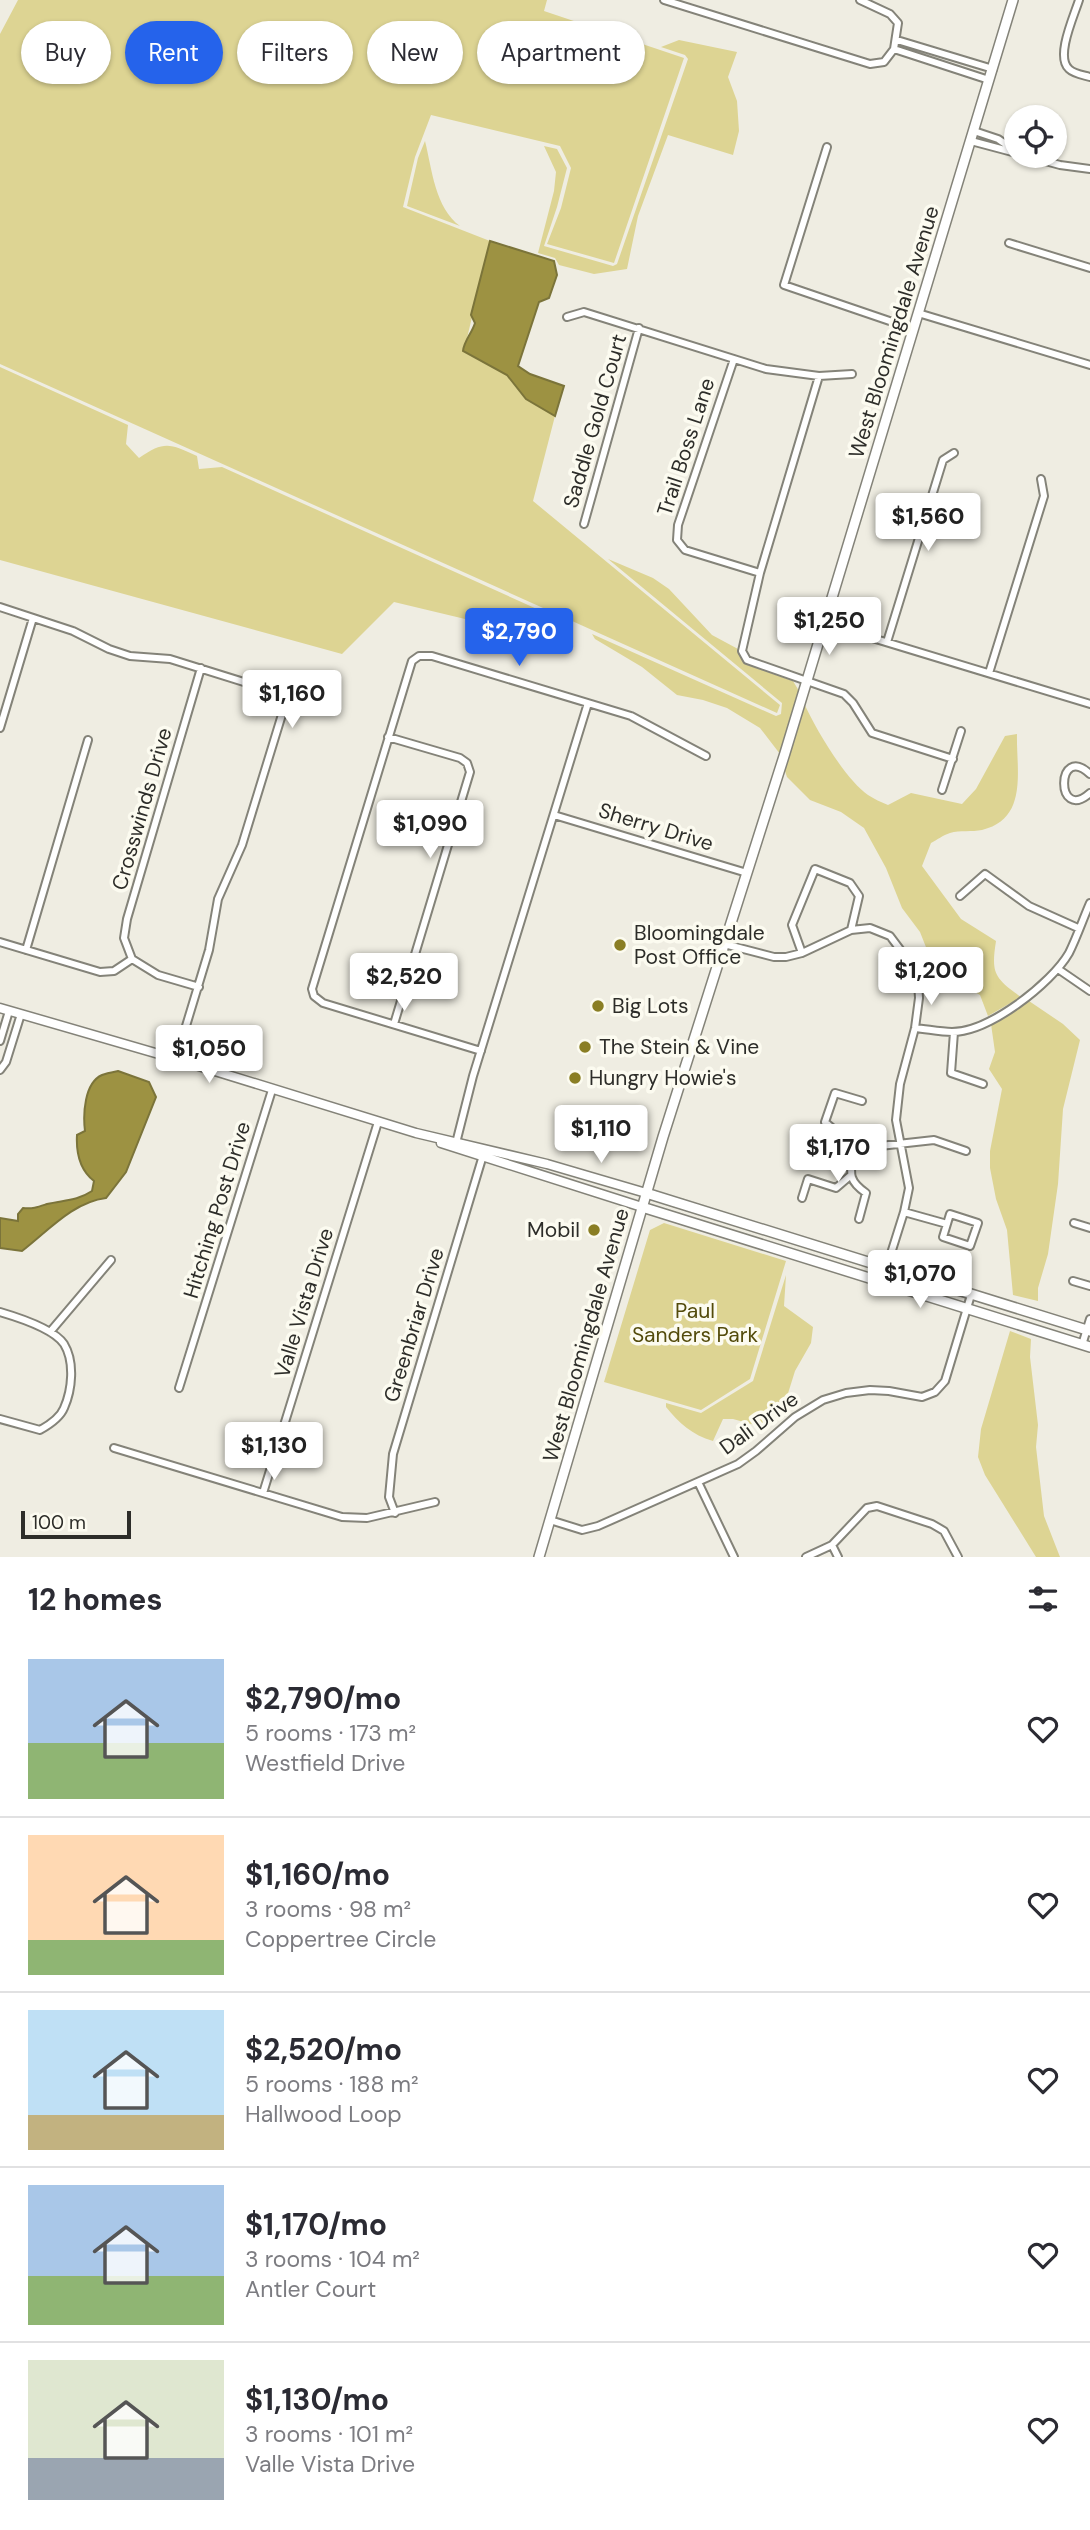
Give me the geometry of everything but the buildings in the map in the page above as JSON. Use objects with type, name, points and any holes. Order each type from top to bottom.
[{"type":"main road","name":"West Bloomingdale Avenue","points":[[538,1557],[646,1193],[785,753],[1013,0]]},
{"type":"main road","points":[[646,1193],[1088,1331]]},
{"type":"main road","points":[[642,1207],[1086,1346]]},
{"type":"street","points":[[664,0],[870,64],[884,62],[894,49],[898,23],[890,14],[860,0]]},
{"type":"street","points":[[1079,0],[1063,57],[1068,68],[1090,77]]},
{"type":"street","points":[[897,40],[993,69]]},
{"type":"street","points":[[894,49],[989,80]]},
{"type":"street","points":[[972,136],[1004,148]]},
{"type":"street","points":[[827,147],[784,285],[913,329]]},
{"type":"street","points":[[1067,166],[1090,169]]},
{"type":"street","points":[[1009,243],[1090,268]]},
{"type":"street","points":[[567,317],[584,312],[766,369],[819,376],[852,374]]},
{"type":"street","points":[[918,313],[1090,365]]},
{"type":"street","name":"Saddle Gold Court","points":[[584,524],[639,328]]},
{"type":"street","name":"Trail Boss Lane","points":[[734,359],[678,526],[677,540],[685,550],[760,573]]},
{"type":"street","points":[[819,376],[760,573],[742,651],[747,660],[844,694],[872,733],[953,759]]},
{"type":"street","points":[[887,642],[943,460],[954,453]]},
{"type":"street","points":[[989,673],[1044,496],[1041,479]]},
{"type":"street","points":[[0,607],[73,631],[130,656],[170,659],[279,693],[284,708],[242,845],[218,899],[209,950],[176,1059]]},
{"type":"street","points":[[0,728],[33,618]]},
{"type":"street","points":[[824,623],[1090,704]]},
{"type":"street","points":[[481,1051],[323,1003],[314,996],[312,984],[410,665],[423,655],[432,656],[631,716],[706,756]]},
{"type":"street","name":"Crosswinds Drive","points":[[132,959],[124,938],[127,919],[201,668]]},
{"type":"street","points":[[454,1144],[588,703]]},
{"type":"street","points":[[942,790],[961,731]]},
{"type":"street","points":[[388,737],[460,758],[467,763],[470,772],[394,1024]]},
{"type":"street","points":[[26,950],[88,740]]},
{"type":"street","points":[[1090,774],[1076,768],[1064,777],[1063,787],[1072,798],[1083,798],[1090,793]]},
{"type":"street","points":[[1083,798],[1090,803]]},
{"type":"street","name":"Sherry Drive","points":[[554,815],[747,873]]},
{"type":"street","points":[[802,953],[792,925],[815,869],[850,883],[859,896],[850,930]]},
{"type":"street","points":[[960,896],[985,874],[1029,906],[1078,929]]},
{"type":"street","points":[[915,1028],[954,1032],[974,1027],[1030,996],[1058,969],[1070,951],[1090,903]]},
{"type":"street","points":[[723,944],[774,957],[786,957],[802,953],[850,930],[870,928],[890,936],[911,964],[918,982],[919,998],[915,1028],[900,1084],[896,1120],[909,1188],[882,1282]]},
{"type":"street","points":[[0,942],[100,972],[114,971],[132,959],[158,975],[199,986]]},
{"type":"street","points":[[1058,969],[1090,991]]},
{"type":"street","points":[[0,1041],[5,1009],[454,1144],[646,1193]]},
{"type":"street","points":[[0,1070],[6,1062],[21,1014]]},
{"type":"street","points":[[954,1032],[951,1073],[983,1084]]},
{"type":"street","name":"Hitching Post Drive","points":[[180,1388],[272,1090]]},
{"type":"street","points":[[859,1219],[866,1193],[852,1184],[850,1176],[853,1149],[825,1122],[835,1093],[862,1101]]},
{"type":"street","name":"Valle Vista Drive","points":[[263,1493],[378,1122]]},
{"type":"street","points":[[853,1149],[934,1140],[966,1151]]},
{"type":"street","points":[[484,1152],[642,1207]]},
{"type":"street","name":"Greenbriar Drive","points":[[395,1513],[389,1497],[393,1454],[484,1152]]},
{"type":"street","points":[[802,1198],[808,1179],[836,1188],[850,1176]]},
{"type":"street","points":[[904,1212],[947,1224]]},
{"type":"street","points":[[950,1214],[978,1223],[970,1246],[943,1237],[947,1224],[950,1214]]},
{"type":"street","points":[[1074,1223],[1090,1228]]},
{"type":"street","points":[[50,1332],[111,1260]]},
{"type":"street","points":[[1073,1281],[1090,1286]]},
{"type":"street","name":"Dali Drive","points":[[550,1520],[578,1530],[590,1529],[698,1482],[743,1461],[803,1411],[829,1398],[870,1390],[922,1397],[935,1392],[944,1381],[971,1294]]},
{"type":"street","points":[[0,1312],[50,1332],[63,1342],[72,1366],[64,1410],[52,1423],[40,1430],[0,1419]]},
{"type":"street","points":[[1086,1346],[1090,1319]]},
{"type":"street","points":[[114,1448],[342,1517],[367,1518],[435,1502]]},
{"type":"street","points":[[698,1482],[734,1557]]},
{"type":"street","points":[[806,1557],[832,1545],[867,1508],[877,1506],[932,1524],[944,1531],[958,1557]]},
{"type":"street","points":[[832,1545],[838,1557]]},
{"type":"green space","points":[[18,0],[547,0],[544,11],[574,21],[477,21],[477,84],[645,84],[645,45],[684,58],[614,263],[547,244],[561,208],[571,168],[560,146],[431,115],[415,157],[403,207],[490,241],[464,351],[507,375],[526,399],[555,416],[533,501],[780,705],[777,713],[0,364],[0,34]]},
{"type":"green space","points":[[679,40],[737,52],[728,77],[737,101],[739,131],[733,155],[668,135],[638,216],[627,269],[594,274],[559,265],[555,258],[538,253],[554,191],[556,172],[544,146],[557,149],[567,168],[544,246],[613,266],[617,264],[688,59],[685,55],[661,47]]},
{"type":"green space","points":[[425,141],[440,199],[460,226],[407,206],[418,158]]},
{"type":"green space","points":[[0,367],[128,425],[126,444],[139,458],[162,446],[180,449],[197,456],[199,469],[222,467],[557,618],[540,637],[394,602],[342,654],[0,560]]},
{"type":"green space","points":[[608,559],[653,578],[669,589],[712,635],[738,649],[745,664],[793,681],[799,691],[780,754],[760,728],[727,708],[677,695],[642,667],[595,639],[592,634],[776,716],[781,714],[782,703]]},
{"type":"green space","points":[[804,703],[823,739],[850,777],[868,795],[888,805],[911,793],[962,804],[976,789],[1005,736],[1017,734],[1017,791],[1007,815],[997,824],[982,830],[942,836],[931,843],[922,866],[961,919],[996,941],[996,974],[1021,997],[988,1016],[980,995],[935,970],[920,932],[902,908],[886,868],[864,828],[841,812],[810,800],[787,777],[784,768]]},
{"type":"green space","points":[[1029,1001],[1063,1024],[1080,1040],[1063,1109],[1058,1184],[1048,1254],[1038,1288],[1038,1301],[1013,1295],[1007,1230],[996,1199],[990,1168],[990,1151],[1002,1089],[989,1069],[995,1052],[991,1024]]},
{"type":"green space","name":"Paul Sanders Park","points":[[664,1223],[786,1261],[750,1379],[701,1410],[604,1382],[650,1230]]},
{"type":"green space","points":[[786,1275],[784,1306],[813,1327],[811,1343],[795,1371],[780,1419],[762,1427],[723,1419],[713,1441],[692,1432],[671,1413],[666,1403],[701,1413],[753,1381]]},
{"type":"green space","points":[[1010,1331],[1031,1339],[1030,1357],[1038,1425],[1036,1447],[1044,1516],[1060,1557],[1036,1557],[985,1475],[978,1457],[981,1429]]},
{"type":"shaded area","points":[[490,241],[554,261],[557,275],[549,298],[539,302],[518,366],[530,374],[564,386],[555,416],[526,399],[507,375],[463,351],[475,323],[471,315]]},
{"type":"shaded area","points":[[118,1071],[149,1082],[156,1097],[126,1172],[106,1198],[72,1211],[22,1251],[0,1248],[0,1218],[18,1221],[18,1214],[23,1208],[35,1208],[76,1198],[92,1191],[94,1181],[85,1172],[80,1161],[77,1135],[85,1131],[85,1108],[91,1085],[102,1075]]},
{"type":"place","name":"Bloomingdale Post Office","points":[[620,945]]},
{"type":"place","name":"Big Lots","points":[[598,1006]]},
{"type":"place","name":"The Stein & Vine","points":[[585,1047]]},
{"type":"place","name":"Hungry Howie's","points":[[575,1078]]},
{"type":"place","name":"Mobil","points":[[594,1230]]}]
